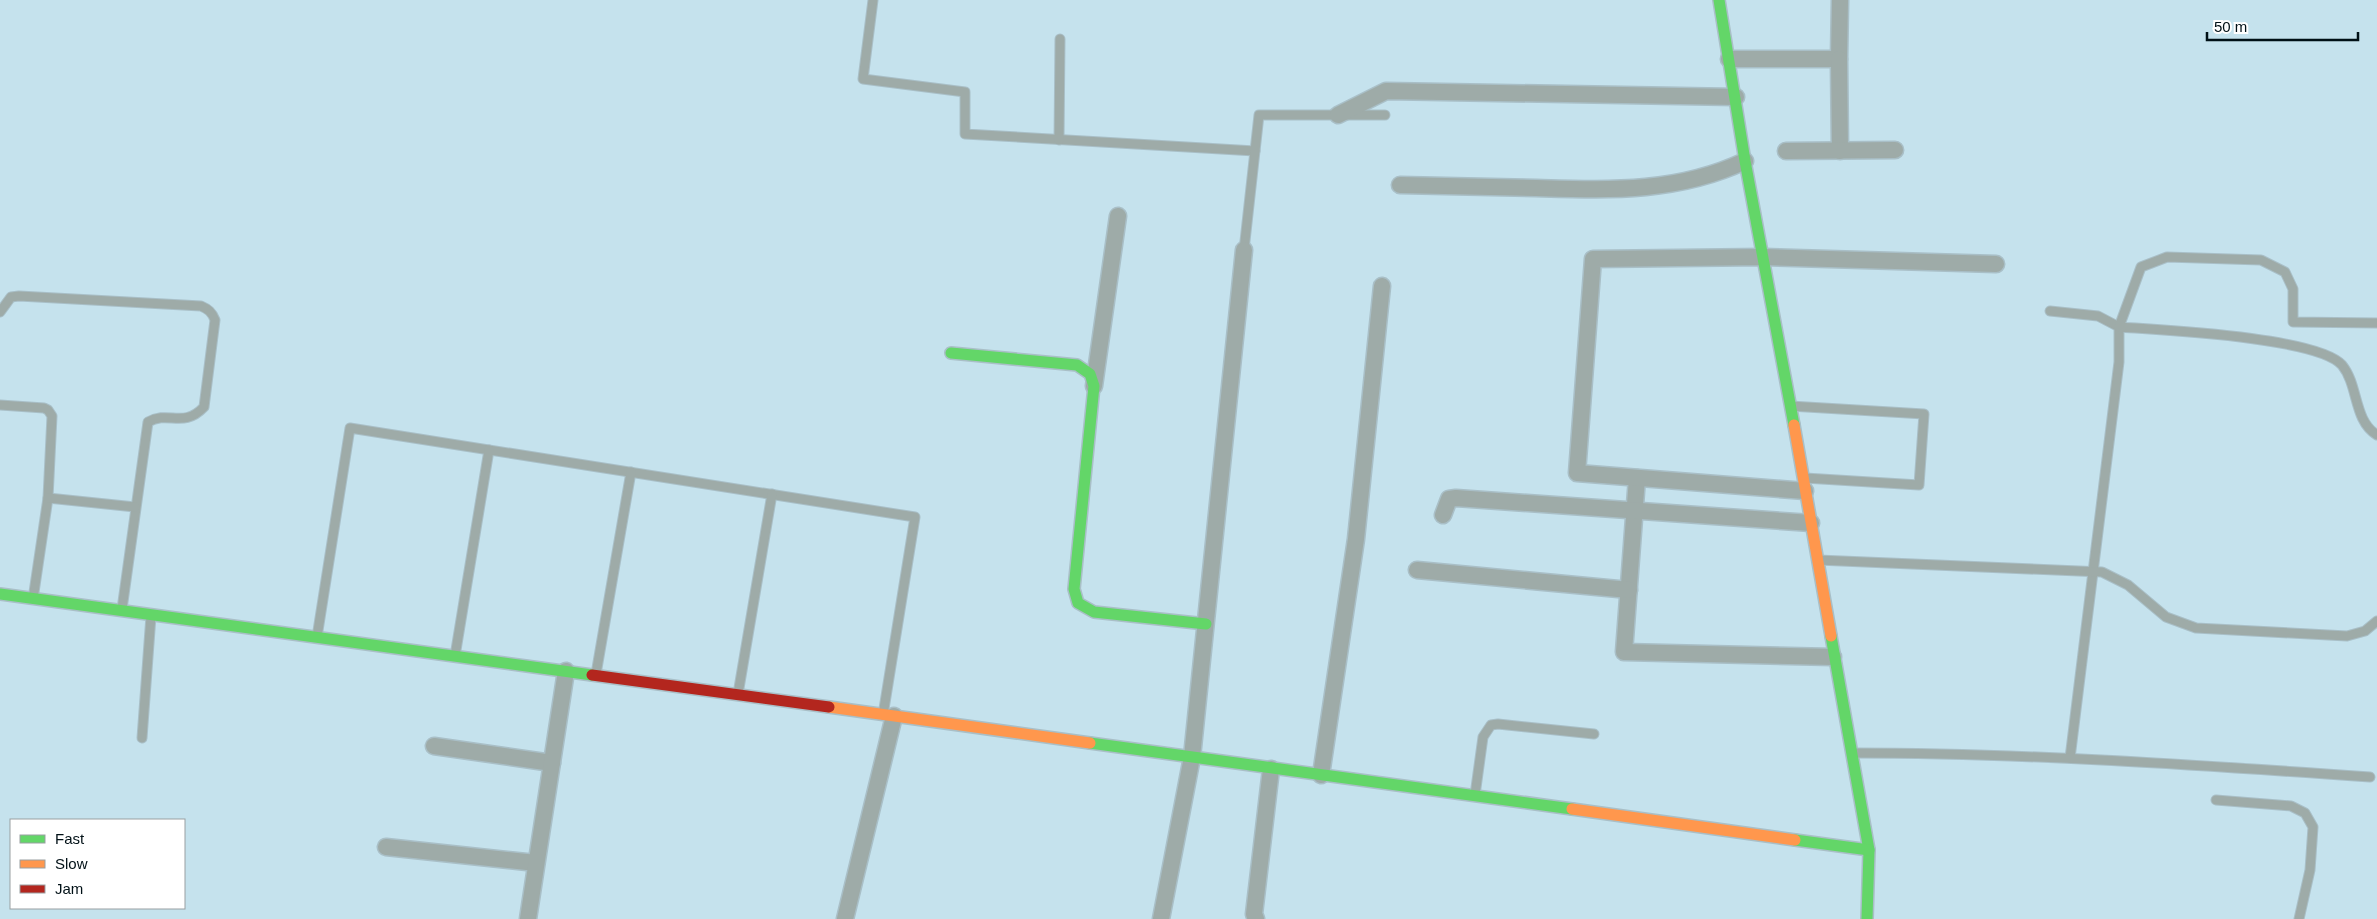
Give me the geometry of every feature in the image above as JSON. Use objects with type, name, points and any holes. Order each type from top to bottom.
[{"type":"street","points":[[1719,0],[1736,97],[1744,161],[1764,257],[1869,850],[1867,919]]},
{"type":"street","points":[[1840,0],[1840,150]]},
{"type":"street","points":[[1729,59],[1839,59]]},
{"type":"street","points":[[1338,115],[1386,91],[1736,97]]},
{"type":"street","points":[[1786,151],[1895,150]]},
{"type":"street","points":[[1400,185],[1606,190],[1681,183],[1718,174],[1744,161]]},
{"type":"street","points":[[1118,216],[1094,386],[1074,589],[1078,604],[1094,612],[1206,624]]},
{"type":"street","points":[[1161,919],[1192,757],[1244,250]]},
{"type":"street","points":[[1804,484],[1637,478],[1577,473],[1593,259],[1764,257],[1996,264]]},
{"type":"street","points":[[1321,775],[1356,539],[1382,286]]},
{"type":"street","points":[[951,353],[1077,365],[1090,374],[1094,386]]},
{"type":"street","points":[[1637,478],[1624,652],[1834,657]]},
{"type":"street","points":[[1444,515],[1450,499],[1456,498],[1811,523]]},
{"type":"street","points":[[1417,570],[1628,590]]},
{"type":"street","points":[[0,594],[1869,850]]},
{"type":"street","points":[[528,919],[566,671]]},
{"type":"street","points":[[845,919],[888,716]]},
{"type":"street","points":[[434,746],[552,763]]},
{"type":"street","points":[[1256,919],[1254,914],[1271,769]]},
{"type":"street","points":[[386,847],[536,863]]},
{"type":"lane","points":[[873,0],[863,79],[965,92],[966,134],[1255,151]]},
{"type":"lane","points":[[1059,140],[1060,39]]},
{"type":"lane","points":[[1244,250],[1258,115],[1385,115]]},
{"type":"lane","points":[[2070,758],[2119,362],[2119,327],[2141,267],[2167,257],[2261,260],[2285,272],[2293,289],[2293,322],[2377,323]]},
{"type":"lane","points":[[0,312],[12,297],[19,296],[201,306],[208,309],[213,315],[215,320],[204,407],[190,418],[160,418],[148,422],[122,611]]},
{"type":"lane","points":[[2050,311],[2098,316],[2119,327],[2246,337],[2322,353],[2341,364],[2351,378],[2360,412],[2369,430],[2377,435]]},
{"type":"lane","points":[[0,405],[44,408],[50,412],[48,498],[33,599]]},
{"type":"lane","points":[[1790,406],[1924,414],[1919,485],[1804,484]]},
{"type":"lane","points":[[317,637],[350,428],[915,517],[888,716]]},
{"type":"lane","points":[[455,656],[489,450]]},
{"type":"lane","points":[[596,676],[631,472]]},
{"type":"lane","points":[[738,695],[772,494]]},
{"type":"lane","points":[[48,498],[135,507]]},
{"type":"lane","points":[[1818,560],[2102,572],[2128,585],[2166,617],[2196,628],[2347,636],[2365,631],[2377,621]]},
{"type":"lane","points":[[142,738],[151,616]]},
{"type":"lane","points":[[1475,796],[1483,737],[1491,725],[1498,724],[1594,734]]},
{"type":"lane","points":[[1852,753],[1952,753],[2070,758],[2370,777]]},
{"type":"lane","points":[[2216,800],[2291,806],[2305,813],[2313,827],[2310,870],[2299,919]]},
{"type":"traffic: fast","points":[[1719,0],[1745,161],[1794,425]]},
{"type":"traffic: fast","points":[[951,353],[1077,365],[1090,374],[1094,386],[1074,589],[1078,603],[1094,612],[1206,624]]},
{"type":"traffic: fast","points":[[0,594],[592,675]]},
{"type":"traffic: fast","points":[[1831,636],[1869,850],[1867,919]]},
{"type":"traffic: fast","points":[[1090,743],[1572,809]]},
{"type":"traffic: fast","points":[[1795,840],[1869,850]]},
{"type":"traffic: slow","points":[[1794,425],[1831,636]]},
{"type":"traffic: slow","points":[[829,707],[1090,743]]},
{"type":"traffic: slow","points":[[1572,809],[1795,840]]},
{"type":"traffic: jam","points":[[592,675],[829,707]]}]
